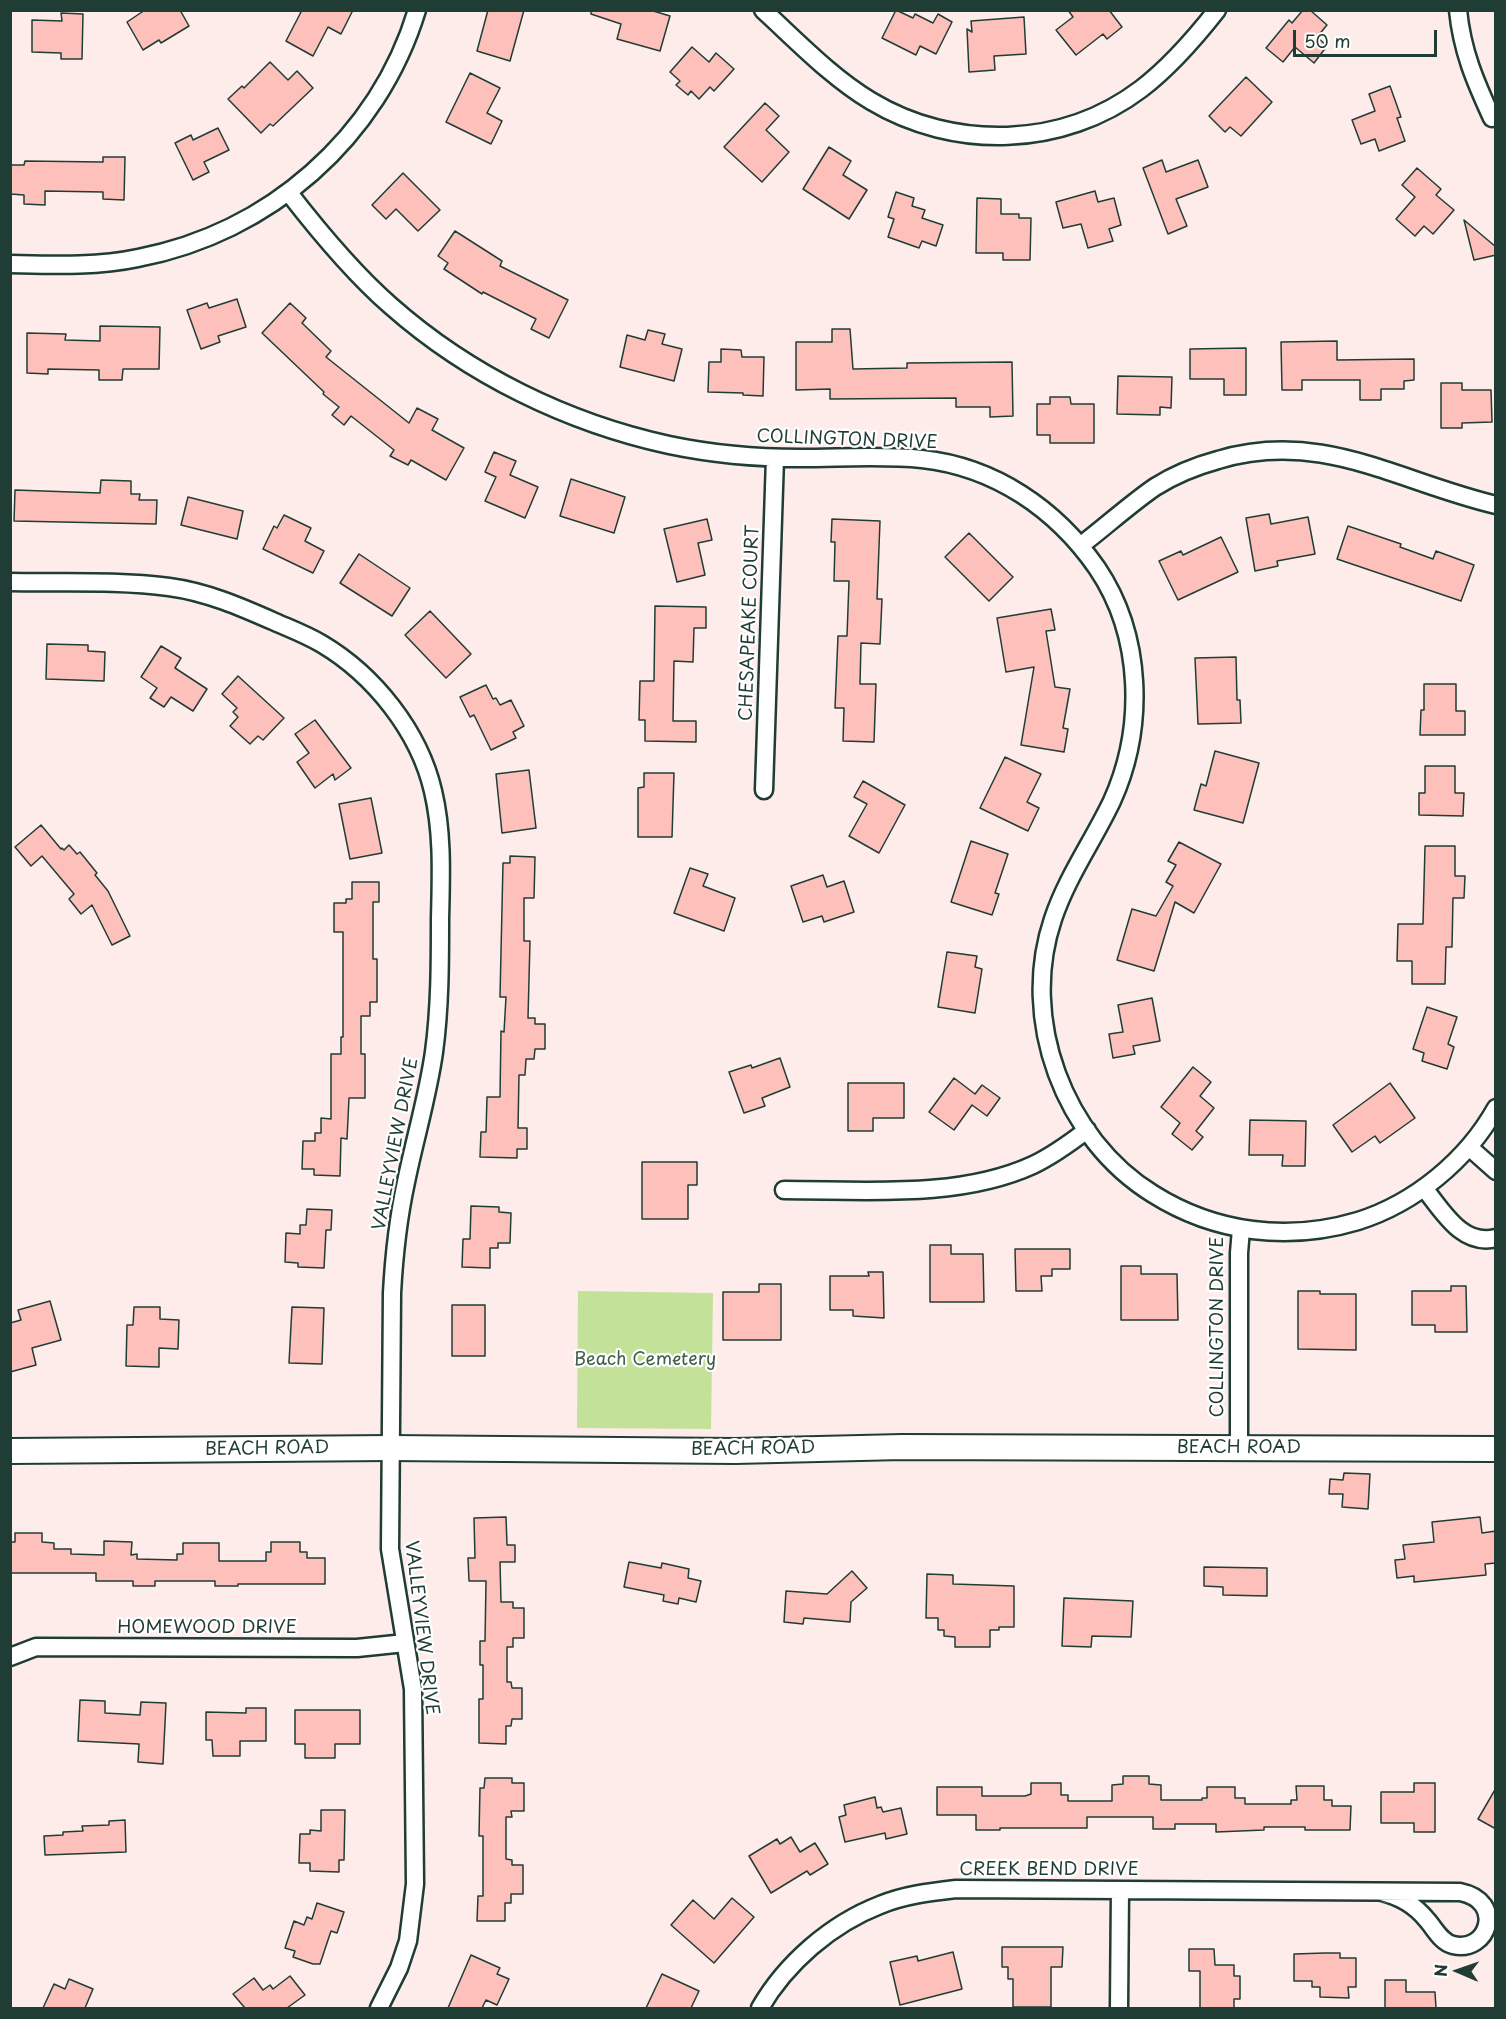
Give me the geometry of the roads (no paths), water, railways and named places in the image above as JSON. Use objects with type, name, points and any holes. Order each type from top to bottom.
[{"type":"street","points":[[10,264],[87,265],[161,254],[190,245],[242,223],[289,193],[333,154],[368,110],[397,61],[417,10]]},
{"type":"street","points":[[763,10],[848,86],[893,113],[931,128],[966,135],[996,137],[1049,131],[1090,118],[1120,104],[1163,71],[1210,13]]},
{"type":"street","points":[[1458,10],[1463,46],[1470,69],[1492,118]]},
{"type":"street","name":"COLLINGTON DRIVE","points":[[289,193],[337,251],[392,307],[442,345],[509,386],[575,417],[621,433],[673,446],[726,454],[775,458],[894,457],[951,464],[977,471],[1024,495],[1063,526],[1080,546],[1111,592],[1121,618],[1134,674],[1135,699],[1129,752],[1121,780],[1110,806],[1071,877],[1051,925],[1045,953],[1043,1008],[1047,1039],[1061,1085],[1100,1149],[1122,1171],[1142,1188],[1183,1211],[1241,1229],[1239,1448]]},
{"type":"street","points":[[1080,546],[1156,487],[1180,473],[1233,455],[1262,451],[1293,450],[1323,453],[1496,504]]},
{"type":"street","name":"CHESAPEAKE COURT","points":[[764,790],[775,458]]},
{"type":"street","name":"VALLEYVIEW DRIVE","points":[[10,582],[135,584],[202,593],[236,605],[320,643],[342,657],[362,674],[391,705],[419,753],[433,789],[440,831],[439,984],[434,1053],[406,1181],[394,1259],[390,1448],[390,1549],[414,1709],[415,1884],[408,1941],[399,1968],[379,2008]]},
{"type":"street","points":[[1241,1229],[1282,1233],[1311,1232],[1339,1226],[1387,1209],[1424,1188],[1448,1168],[1469,1147],[1496,1108]]},
{"type":"street","points":[[784,1190],[928,1189],[982,1182],[1035,1164],[1087,1130]]},
{"type":"street","points":[[1469,1147],[1496,1171]]},
{"type":"street","points":[[1424,1188],[1447,1217],[1467,1237],[1479,1240],[1496,1239]]},
{"type":"street","name":"BEACH ROAD","points":[[10,1451],[390,1448],[735,1451],[902,1447],[1496,1449]]},
{"type":"street","name":"HOMEWOOD DRIVE","points":[[10,1657],[36,1647],[357,1648],[405,1643]]},
{"type":"street","name":"CREEK BEND DRIVE","points":[[760,2008],[779,1980],[820,1940],[848,1920],[880,1905],[927,1892],[956,1889],[1381,1892],[1409,1890],[1468,1893],[1477,1897],[1484,1905],[1487,1914],[1485,1931],[1479,1939],[1465,1946],[1453,1945],[1438,1935],[1413,1906],[1396,1895],[1381,1892]]},
{"type":"street","points":[[1119,2008],[1120,1890]]},
{"type":"park label","name":"Beach Cemetery","points":[[645,1360]]}]
